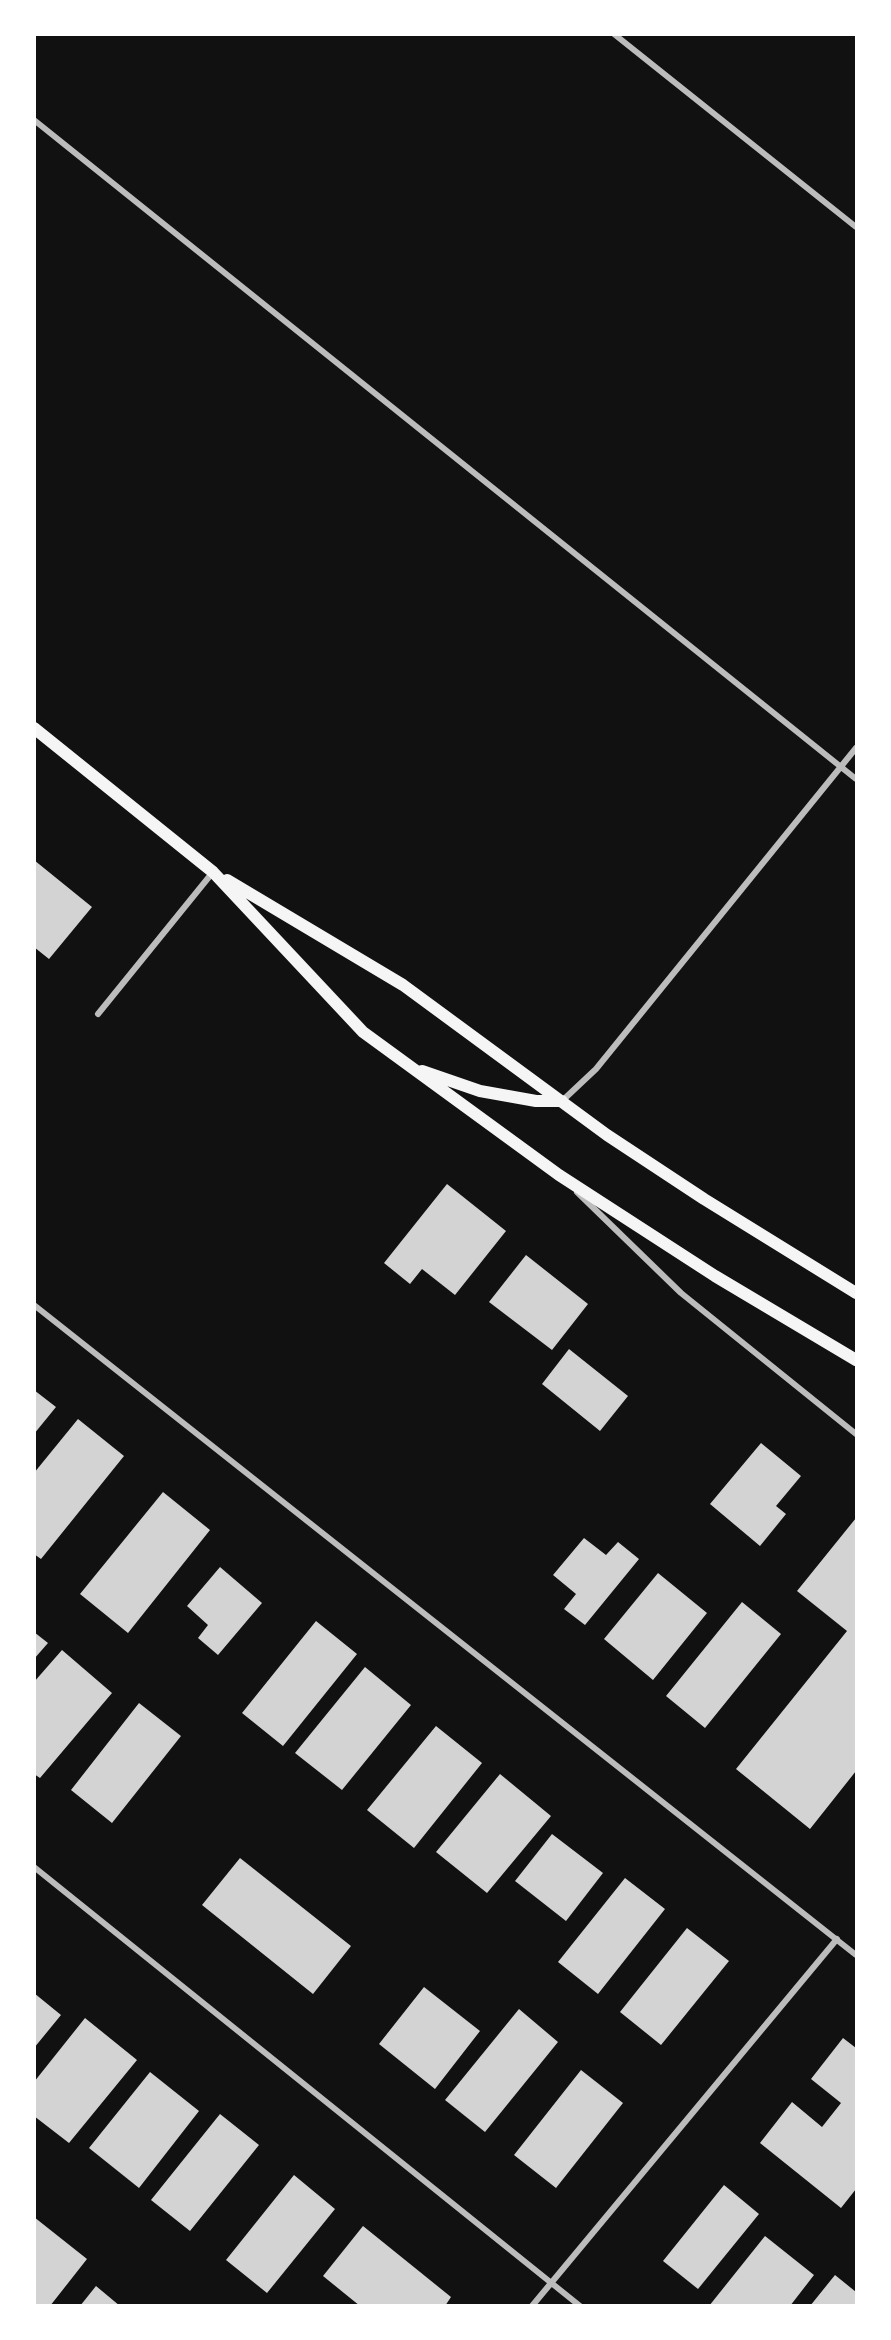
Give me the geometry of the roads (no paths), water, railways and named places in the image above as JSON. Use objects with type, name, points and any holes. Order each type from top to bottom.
[{"type":"main road","points":[[34,728],[213,872],[363,1032],[559,1175],[715,1276],[856,1360]]},
{"type":"main road","points":[[213,872],[403,985],[607,1135],[695,1194],[856,1293]]},
{"type":"main road","points":[[406,1065],[480,1091],[536,1101],[562,1101]]},
{"type":"street","points":[[614,34],[856,227]]},
{"type":"street","points":[[34,120],[856,779]]},
{"type":"street","points":[[562,1101],[596,1069],[856,748]]},
{"type":"street","points":[[98,1014],[213,872]]},
{"type":"street","points":[[559,1175],[681,1293],[856,1434]]},
{"type":"street","points":[[34,1305],[856,1955]]},
{"type":"street","points":[[34,1867],[580,2306]]},
{"type":"street","points":[[532,2306],[837,1939]]}]
